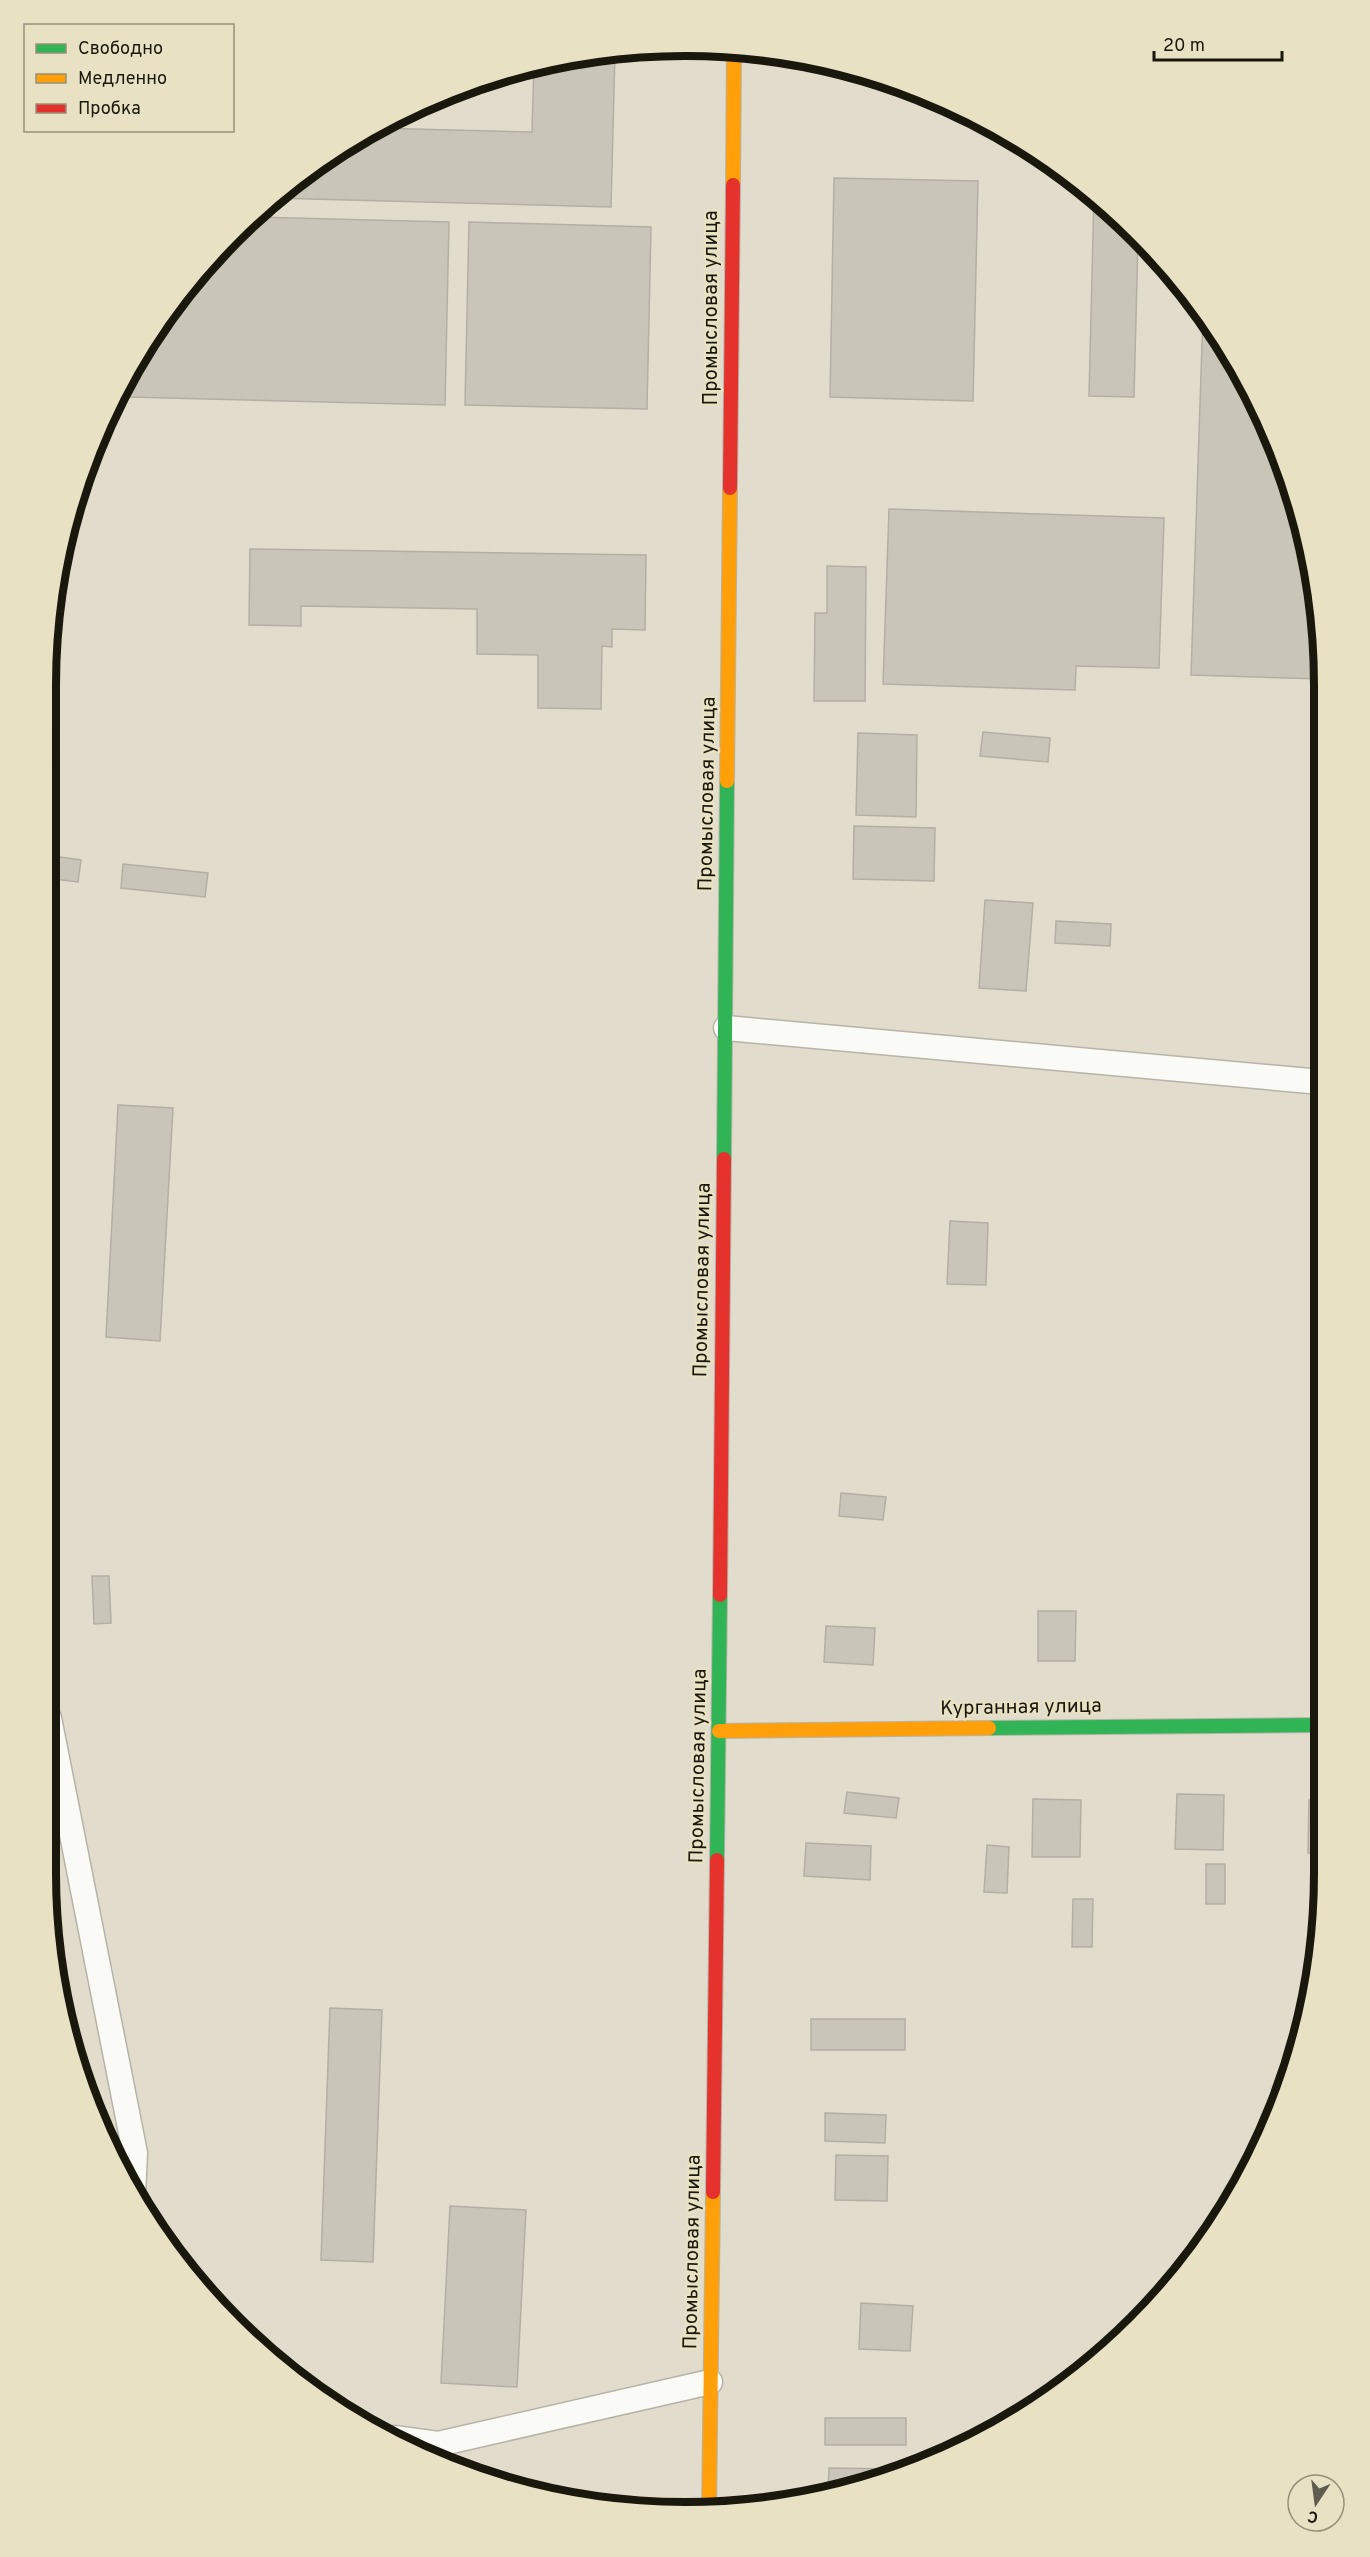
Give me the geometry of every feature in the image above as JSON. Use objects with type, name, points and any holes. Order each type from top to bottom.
[{"type":"main road","name":"Промысловая улица","points":[[709,2501],[719,1731],[734,58]]},
{"type":"main road","name":"Курганная улица","points":[[719,1731],[1314,1725]]},
{"type":"lane","points":[[726,1028],[1314,1081]]},
{"type":"lane","points":[[56,1749],[135,2153],[134,2176]]},
{"type":"lane","points":[[417,2442],[438,2444],[710,2382]]},
{"type":"water","points":[[64,1972],[91,2081],[77,2035]]},
{"type":"building","points":[[615,60],[611,207],[287,198],[335,162],[391,128],[532,132],[534,74]]},
{"type":"building","points":[[834,178],[978,181],[973,401],[830,397]]},
{"type":"building","points":[[1094,207],[1138,248],[1134,397],[1089,396]]},
{"type":"building","points":[[264,217],[449,222],[445,405],[129,397],[129,389],[140,370],[186,302],[212,270]]},
{"type":"building","points":[[469,222],[651,227],[647,409],[465,405]]},
{"type":"building","points":[[1203,328],[1250,407],[1281,483],[1293,522],[1309,603],[1314,679],[1191,675]]},
{"type":"building","points":[[889,509],[1164,518],[1159,668],[1076,666],[1075,690],[883,684]]},
{"type":"building","points":[[250,549],[646,555],[645,630],[612,629],[612,647],[602,646],[601,709],[538,708],[538,655],[477,654],[477,609],[301,606],[301,626],[249,625]]},
{"type":"building","points":[[827,566],[866,567],[865,701],[814,701],[815,613],[827,613]]},
{"type":"building","points":[[983,732],[1050,738],[1048,762],[980,756]]},
{"type":"building","points":[[858,733],[917,735],[916,817],[856,815]]},
{"type":"building","points":[[854,826],[935,828],[934,881],[853,879]]},
{"type":"building","points":[[56,856],[81,860],[78,882],[56,879]]},
{"type":"building","points":[[123,864],[208,873],[205,897],[121,888]]},
{"type":"building","points":[[985,900],[1033,903],[1026,991],[979,988]]},
{"type":"building","points":[[1056,921],[1111,924],[1110,946],[1055,943]]},
{"type":"building","points":[[118,1105],[173,1108],[160,1341],[106,1337]]},
{"type":"building","points":[[950,1221],[988,1223],[986,1285],[947,1284]]},
{"type":"building","points":[[841,1493],[886,1497],[883,1520],[839,1516]]},
{"type":"building","points":[[92,1576],[109,1576],[111,1623],[94,1624]]},
{"type":"building","points":[[1038,1611],[1076,1611],[1075,1661],[1038,1661]]},
{"type":"building","points":[[826,1626],[875,1628],[873,1665],[824,1662]]},
{"type":"building","points":[[847,1792],[899,1798],[896,1818],[844,1813]]},
{"type":"building","points":[[1177,1794],[1224,1795],[1223,1850],[1175,1849]]},
{"type":"building","points":[[1033,1799],[1081,1800],[1080,1857],[1032,1857]]},
{"type":"building","points":[[1309,1800],[1314,1800],[1314,1853],[1308,1853]]},
{"type":"building","points":[[806,1843],[871,1846],[870,1880],[804,1876]]},
{"type":"building","points":[[987,1845],[1009,1847],[1007,1893],[984,1892]]},
{"type":"building","points":[[1206,1864],[1225,1864],[1225,1904],[1206,1904]]},
{"type":"building","points":[[1073,1899],[1093,1899],[1092,1947],[1072,1947]]},
{"type":"building","points":[[330,2008],[382,2010],[373,2262],[321,2260]]},
{"type":"building","points":[[811,2019],[905,2019],[905,2050],[811,2050]]},
{"type":"building","points":[[825,2113],[886,2115],[885,2143],[825,2141]]},
{"type":"building","points":[[836,2155],[888,2156],[887,2201],[835,2200]]},
{"type":"building","points":[[450,2206],[526,2210],[517,2387],[441,2383]]},
{"type":"building","points":[[861,2303],[913,2306],[910,2351],[859,2349]]},
{"type":"building","points":[[825,2418],[906,2418],[906,2445],[825,2445]]},
{"type":"building","points":[[829,2468],[884,2469],[848,2480],[828,2484]]},
{"type":"traffic: fast","points":[[724,1159],[727,781]]},
{"type":"traffic: fast","points":[[717,1860],[720,1595]]},
{"type":"traffic: fast","points":[[989,1728],[1314,1725]]},
{"type":"traffic: slow","points":[[733,185],[734,58]]},
{"type":"traffic: slow","points":[[727,781],[730,488]]},
{"type":"traffic: slow","points":[[719,1731],[989,1728]]},
{"type":"traffic: slow","points":[[709,2501],[713,2192]]},
{"type":"traffic: jam","points":[[730,488],[733,185]]},
{"type":"traffic: jam","points":[[720,1595],[724,1159]]},
{"type":"traffic: jam","points":[[713,2192],[717,1860]]}]
